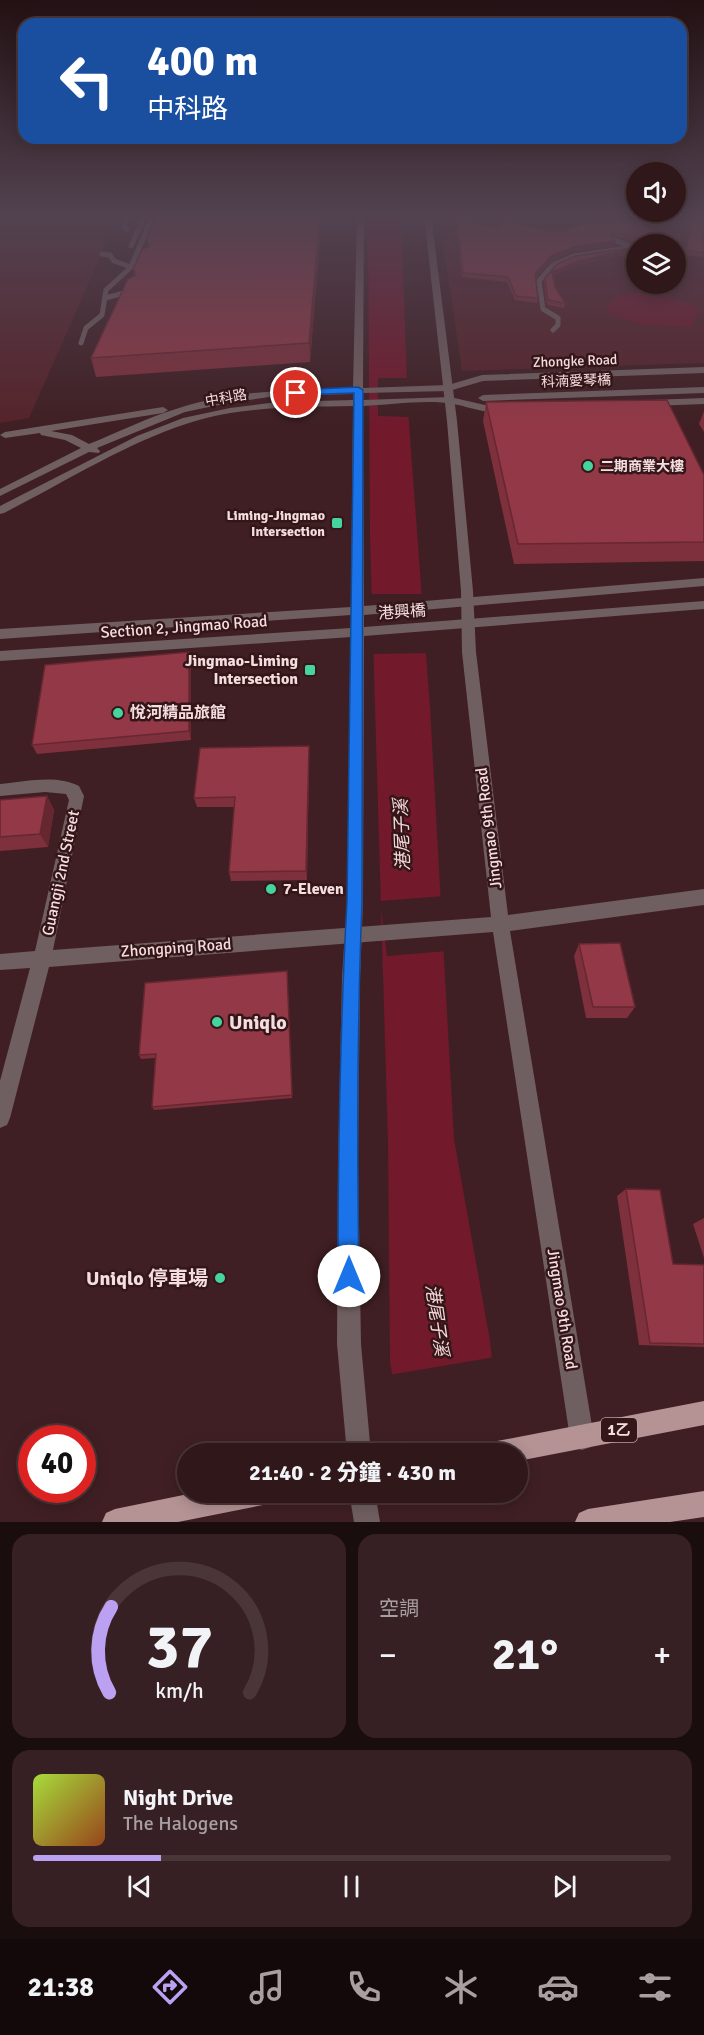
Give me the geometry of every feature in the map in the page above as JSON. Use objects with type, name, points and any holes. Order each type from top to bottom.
[{"type":"main road","name":"1乙","points":[[528,1448],[704,1413]]},
{"type":"main road","points":[[115,1522],[209,1503]]},
{"type":"main road","points":[[588,1522],[704,1504]]},
{"type":"street","points":[[358,1443],[349,1333],[348,1163],[353,936],[364,632],[356,526],[359,286]]},
{"type":"street","name":"Jingmao 9th Road","points":[[436,286],[449,388],[468,602],[469,652],[500,924],[582,1438]]},
{"type":"street","name":"Zhongke Road","points":[[449,388],[482,378],[704,370]]},
{"type":"street","name":"科湳愛琴橋","points":[[449,388],[704,380]]},
{"type":"street","name":"中科路","points":[[2,435],[276,393],[449,388]]},
{"type":"street","name":"科湳愛琴橋","points":[[450,400],[704,390]]},
{"type":"street","name":"中科路","points":[[90,447],[182,410],[228,400]]},
{"type":"street","points":[[450,400],[485,408],[704,401]]},
{"type":"street","name":"中科路","points":[[2,435],[58,435],[77,440],[103,456],[187,420],[230,411],[277,405],[450,400]]},
{"type":"street","points":[[0,493],[90,447]]},
{"type":"street","points":[[0,511],[103,456]]},
{"type":"street","points":[[468,602],[704,582]]},
{"type":"street","name":"港興橋","points":[[362,610],[468,602]]},
{"type":"street","points":[[468,623],[704,605]]},
{"type":"street","name":"Section 2, Jingmao Road","points":[[0,634],[362,610]]},
{"type":"street","name":"港興橋","points":[[364,632],[468,623]]},
{"type":"street","name":"Section 2, Jingmao Road","points":[[0,656],[364,632]]},
{"type":"street","name":"Guangji 2nd Street","points":[[0,790],[60,787],[71,789],[77,800],[50,927],[41,958]]},
{"type":"street","name":"Zhongping Road","points":[[0,962],[500,924],[704,897]]},
{"type":"street","points":[[0,1118],[41,958]]},
{"type":"street","points":[[364,1503],[367,1522]]},
{"type":"lane","points":[[81,343],[86,328],[102,315],[106,290],[110,286]]},
{"type":"lane","points":[[540,286],[543,309],[558,318],[558,325],[553,330]]},
{"type":"lane","points":[[105,298],[135,291]]},
{"type":"shaded area","points":[[0,286],[88,286],[29,418],[0,423]]},
{"type":"shaded area","points":[[449,286],[626,286],[626,294],[686,294],[686,286],[704,286],[704,363],[462,371]]},
{"type":"water","name":"港尾子溪","points":[[368,286],[404,286],[408,410],[430,707],[454,1139],[490,1341],[502,1443],[404,1443],[390,1362],[388,1143],[370,537]]},
{"type":"water","points":[[642,294],[692,304],[700,311],[692,326],[645,325],[611,315],[607,307],[613,300],[623,295]]},
{"type":"pier","points":[[378,378],[410,378],[411,417],[378,416]]},
{"type":"pier","points":[[370,594],[425,594],[429,653],[372,654]]},
{"type":"pier","points":[[444,896],[447,951],[387,956],[380,901]]},
{"type":"pier","points":[[495,1357],[505,1443],[401,1443],[389,1375]]},
{"type":"pier","points":[[412,1503],[511,1503],[514,1522],[416,1522]]},
{"type":"building","points":[[125,286],[314,286],[309,343],[91,358]]},
{"type":"building","points":[[512,286],[537,286],[538,298],[516,296]]},
{"type":"building","points":[[546,286],[555,286],[565,303],[548,300]]},
{"type":"building","name":"二期商業大樓","points":[[667,400],[704,475],[704,542],[518,544],[486,402]]},
{"type":"building","points":[[189,652],[189,731],[32,745],[45,665]]},
{"type":"building","points":[[309,746],[306,871],[229,872],[235,797],[194,798],[200,748]]},
{"type":"building","points":[[47,796],[40,834],[0,837],[0,800]]},
{"type":"building","points":[[620,943],[635,1007],[593,1007],[579,944]]},
{"type":"building","name":"Uniqlo","points":[[287,971],[292,1095],[152,1107],[156,1054],[139,1055],[145,983]]},
{"type":"building","points":[[626,1189],[660,1190],[673,1264],[704,1265],[704,1344],[650,1343]]},
{"type":"place","name":"二期商業大樓","points":[[588,466]]},
{"type":"place","name":"Liming-Jingmao Intersection","points":[[337,523]]},
{"type":"place","name":"Jingmao-Liming Intersection","points":[[310,670]]},
{"type":"place","name":"悅河精品旅館","points":[[118,713]]},
{"type":"place","name":"7-Eleven","points":[[271,889]]},
{"type":"place","name":"Uniqlo","points":[[217,1022]]},
{"type":"place","name":"Uniqlo 停車場","points":[[220,1278]]},
{"type":"route","points":[[296,393],[358,390],[355,902],[351,978],[348,1163],[349,1276]]}]
